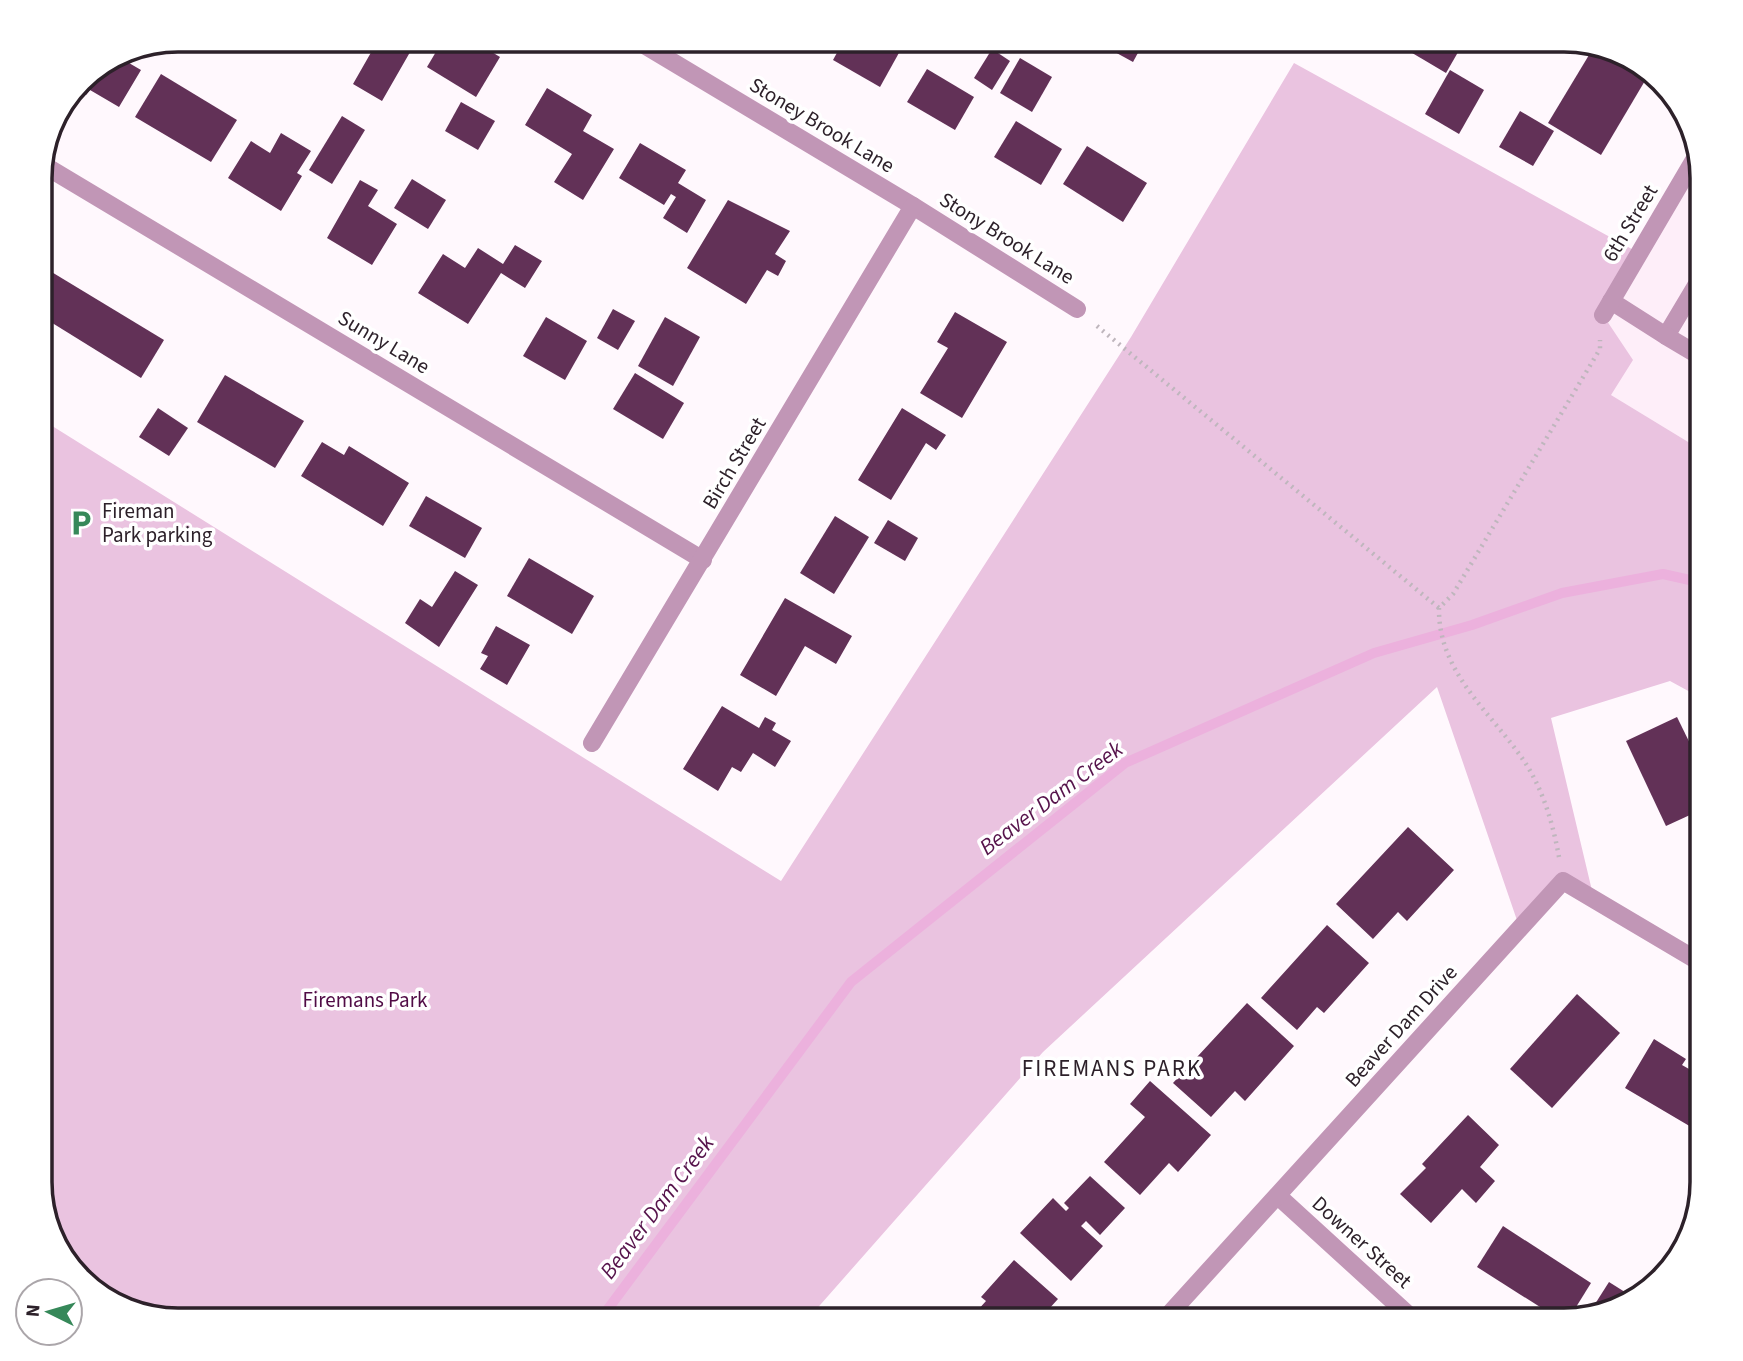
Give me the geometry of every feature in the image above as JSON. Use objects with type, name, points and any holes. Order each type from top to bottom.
[{"type":"street","name":"Stoney Brook Lane","points":[[657,53],[914,206]]},
{"type":"street","name":"6th Street","points":[[1607,308],[1689,168]]},
{"type":"street","name":"Sunny Lane","points":[[53,171],[703,559]]},
{"type":"street","name":"Stony Brook Lane","points":[[914,206],[1077,309]]},
{"type":"street","name":"Birch Street","points":[[593,743],[914,206]]},
{"type":"street","points":[[1666,336],[1690,296]]},
{"type":"street","points":[[1607,308],[1690,350]]},
{"type":"street","points":[[1563,881],[1690,956]]},
{"type":"street","name":"Beaver Dam Drive","points":[[1175,1308],[1563,881]]},
{"type":"street","name":"Downer Street","points":[[1278,1196],[1401,1308]]},
{"type":"path","points":[[1563,881],[1553,824],[1525,762],[1460,682],[1439,624],[1439,608],[1454,594],[1600,349],[1607,308]]},
{"type":"path","points":[[1077,309],[1439,608]]},
{"type":"shaded area","points":[[1689,168],[1690,443],[1611,395],[1603,315]]},
{"type":"green space","name":"Firemans Park","points":[[1294,63],[1639,253],[1603,315],[1633,360],[1611,395],[1690,443],[1690,692],[1670,681],[1551,718],[1594,899],[1563,882],[1520,929],[1437,687],[1043,1052],[817,1308],[178,1308],[154,1306],[130,1299],[115,1292],[89,1272],[65,1238],[59,1223],[53,1191],[53,426],[781,881],[1131,337]]},
{"type":"building","points":[[899,52],[880,87],[833,60],[837,53]]},
{"type":"building","points":[[990,52],[997,52],[1010,61],[992,90],[974,78]]},
{"type":"building","points":[[1115,52],[1138,52],[1133,62]]},
{"type":"building","points":[[1411,52],[1458,52],[1446,73]]},
{"type":"building","points":[[371,53],[410,53],[382,101],[353,84]]},
{"type":"building","points":[[435,53],[493,53],[500,57],[476,97],[427,67]]},
{"type":"building","points":[[1589,55],[1620,65],[1645,81],[1601,155],[1548,123]]},
{"type":"building","points":[[1020,58],[1052,77],[1032,112],[1000,93]]},
{"type":"building","points":[[128,63],[141,70],[119,107],[90,90],[86,95],[89,89],[102,78],[123,65]]},
{"type":"building","points":[[927,69],[974,97],[955,130],[907,102]]},
{"type":"building","points":[[1450,70],[1484,90],[1459,134],[1425,114]]},
{"type":"building","points":[[161,74],[237,120],[211,162],[135,117]]},
{"type":"building","points":[[547,88],[592,115],[583,131],[614,149],[583,200],[554,182],[572,154],[525,125]]},
{"type":"building","points":[[461,102],[495,121],[478,150],[445,131]]},
{"type":"building","points":[[1520,111],[1554,131],[1533,166],[1499,147]]},
{"type":"building","points":[[342,116],[365,130],[332,184],[309,170]]},
{"type":"building","points":[[1016,121],[1062,149],[1041,185],[994,157]]},
{"type":"building","points":[[281,133],[311,151],[297,173],[302,176],[281,211],[228,178],[251,141],[270,153]]},
{"type":"building","points":[[640,143],[686,170],[678,183],[706,200],[687,233],[663,218],[676,197],[671,194],[664,205],[619,178]]},
{"type":"building","points":[[1087,146],[1147,183],[1123,222],[1063,184]]},
{"type":"building","points":[[412,179],[446,200],[428,229],[394,208]]},
{"type":"building","points":[[360,180],[378,190],[368,206],[397,224],[372,265],[327,238]]},
{"type":"building","points":[[728,200],[790,231],[775,254],[786,261],[778,276],[767,270],[746,304],[687,268]]},
{"type":"building","points":[[515,245],[542,261],[525,288],[501,273],[468,324],[418,293],[443,254],[465,268],[478,248],[503,264]]},
{"type":"building","points":[[53,273],[164,340],[141,378],[53,323]]},
{"type":"building","points":[[613,309],[635,321],[618,350],[597,338]]},
{"type":"building","points":[[955,312],[1007,342],[962,418],[920,393],[948,348],[937,342]]},
{"type":"building","points":[[546,317],[587,341],[565,380],[523,356]]},
{"type":"building","points":[[665,317],[700,337],[673,386],[638,366]]},
{"type":"building","points":[[635,373],[684,403],[663,439],[613,409]]},
{"type":"building","points":[[225,375],[304,421],[275,468],[197,422]]},
{"type":"building","points":[[158,408],[188,428],[169,456],[139,437]]},
{"type":"building","points":[[902,408],[946,435],[936,450],[926,443],[891,500],[858,480]]},
{"type":"building","points":[[322,442],[344,455],[349,446],[409,483],[383,526],[301,476]]},
{"type":"building","points":[[426,496],[482,528],[465,558],[409,526]]},
{"type":"building","points":[[835,516],[869,537],[834,594],[800,573]]},
{"type":"building","points":[[888,520],[918,538],[905,561],[874,543]]},
{"type":"building","points":[[529,558],[594,596],[572,634],[507,596]]},
{"type":"building","points":[[455,571],[478,585],[439,647],[405,623],[420,599],[432,607]]},
{"type":"building","points":[[785,598],[852,636],[836,664],[805,646],[776,696],[740,675]]},
{"type":"building","points":[[496,626],[530,645],[507,685],[480,669],[488,656],[481,653]]},
{"type":"building","points":[[722,706],[759,728],[765,717],[776,723],[772,730],[791,741],[775,767],[753,753],[741,772],[732,767],[718,791],[683,769]]},
{"type":"building","points":[[1677,717],[1690,744],[1690,815],[1666,826],[1626,741]]},
{"type":"building","points":[[1408,827],[1454,870],[1407,921],[1398,912],[1373,939],[1336,904]]},
{"type":"building","points":[[1327,925],[1369,963],[1324,1013],[1317,1007],[1297,1030],[1261,998]]},
{"type":"building","points":[[1577,994],[1620,1033],[1552,1108],[1510,1069]]},
{"type":"building","points":[[1247,1003],[1294,1046],[1245,1101],[1235,1091],[1211,1117],[1173,1083]]},
{"type":"building","points":[[1654,1039],[1686,1059],[1682,1065],[1690,1070],[1690,1126],[1625,1088]]},
{"type":"building","points":[[1150,1081],[1211,1135],[1178,1172],[1169,1163],[1140,1195],[1104,1162],[1145,1117],[1130,1104]]},
{"type":"building","points":[[1468,1115],[1499,1145],[1480,1167],[1495,1181],[1476,1203],[1462,1189],[1431,1223],[1400,1194],[1426,1168],[1422,1164]]},
{"type":"building","points":[[1090,1176],[1125,1208],[1100,1235],[1086,1221],[1081,1226],[1103,1246],[1071,1281],[1020,1233],[1053,1198],[1066,1211],[1069,1208],[1064,1203]]},
{"type":"building","points":[[1503,1226],[1591,1283],[1576,1307],[1542,1308],[1477,1267]]},
{"type":"building","points":[[1014,1260],[1058,1299],[1050,1308],[980,1308],[986,1301],[981,1297]]},
{"type":"building","points":[[1609,1282],[1626,1293],[1605,1302],[1595,1305]]},
{"type":"waterway","name":"Beaver Dam Creek","points":[[609,1308],[851,982],[1125,763],[1374,653],[1472,625],[1562,593],[1663,574],[1690,580]]},
{"type":"place","name":"Fireman Park parking","points":[[81,523]]},
{"type":"district","name":"FIREMANS PARK","points":[[1112,1068]]}]
